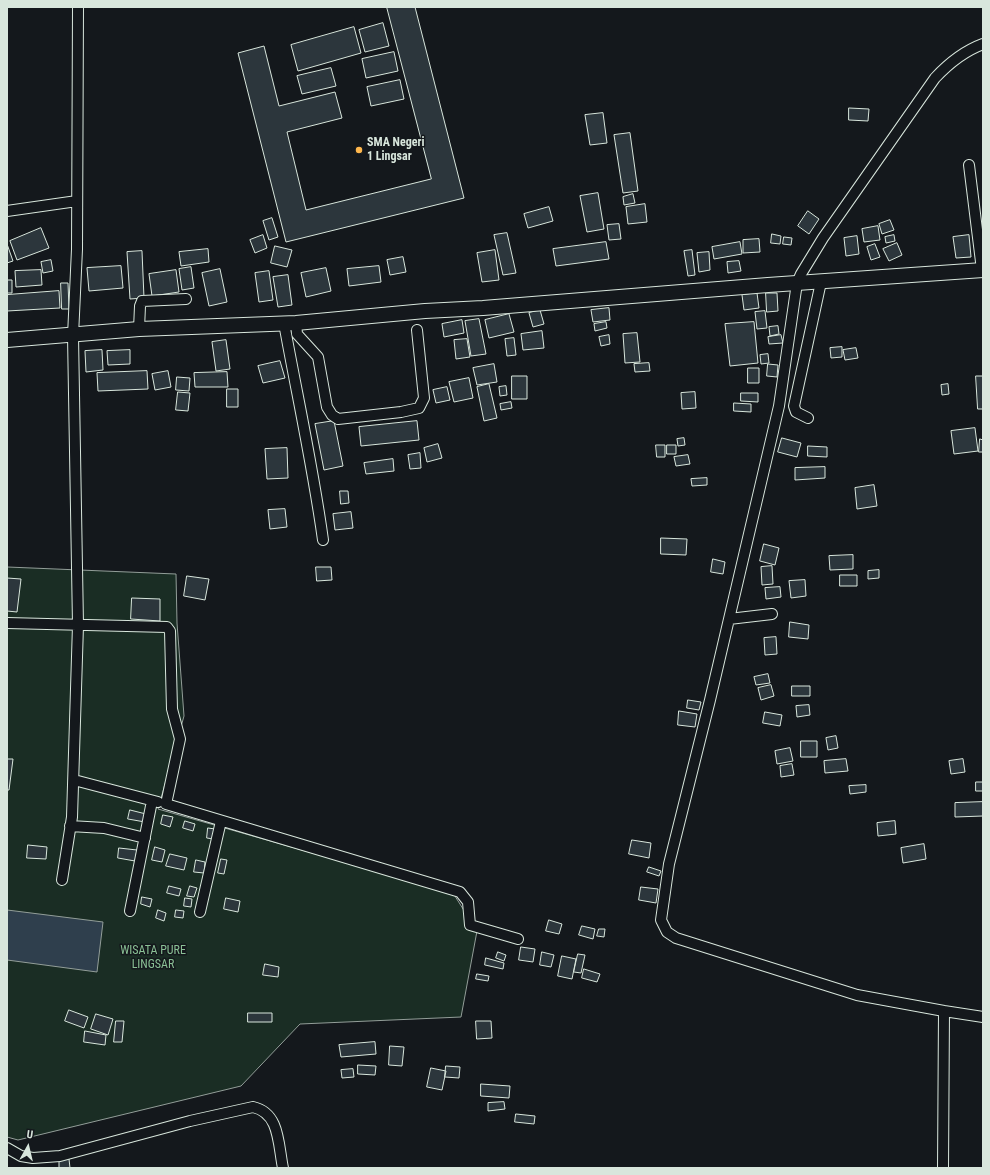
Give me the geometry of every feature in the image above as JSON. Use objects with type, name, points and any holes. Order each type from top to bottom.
[{"type":"street","points":[[62,880],[70,826],[74,780],[78,625],[74,336],[77,201],[78,7]]},
{"type":"street","points":[[983,44],[961,54],[946,66],[935,78],[823,238],[800,274],[797,283],[779,406],[669,864],[661,911],[661,920],[666,932],[676,938],[857,995],[983,1017]]},
{"type":"street","points":[[7,340],[139,330],[290,323],[425,311],[483,308],[982,270],[969,165]]},
{"type":"street","points":[[7,211],[77,201]]},
{"type":"street","points":[[808,418],[796,412],[794,406],[821,282]]},
{"type":"street","points":[[139,330],[140,306],[142,301],[186,299]]},
{"type":"street","points":[[290,323],[297,334],[318,357],[327,407],[332,415],[338,419],[401,412],[419,408],[424,398],[417,330]]},
{"type":"street","points":[[290,323],[301,417],[316,489],[323,540]]},
{"type":"street","points":[[729,619],[772,614]]},
{"type":"street","points":[[7,623],[167,627],[170,631],[172,709],[180,739],[166,804]]},
{"type":"street","points":[[74,780],[166,804],[460,892],[468,902],[470,925],[518,939]]},
{"type":"street","points":[[130,911],[152,801]]},
{"type":"street","points":[[200,912],[222,821]]},
{"type":"street","points":[[70,826],[104,828],[145,838]]},
{"type":"street","points":[[943,1168],[944,1011]]},
{"type":"street","points":[[7,1148],[21,1156],[33,1158],[60,1156],[252,1106],[262,1109],[272,1119],[282,1168]]},
{"type":"green space","name":"WISATA PURE LINGSAR","points":[[7,567],[176,574],[177,623],[184,716],[158,809],[453,893],[477,931],[461,1017],[300,1024],[241,1086],[18,1140],[7,1137]]},
{"type":"water","points":[[7,910],[103,922],[97,972],[7,960]]},
{"type":"building","points":[[387,7],[415,7],[464,198],[286,242],[238,53],[264,46],[279,106],[335,92],[342,118],[287,132],[306,210],[431,179]]},
{"type":"building","points":[[383,23],[389,46],[365,52],[359,30]]},
{"type":"building","points":[[354,27],[361,53],[298,71],[291,45]]},
{"type":"building","points":[[394,52],[398,71],[366,78],[362,59]]},
{"type":"building","points":[[331,68],[336,86],[302,94],[297,76]]},
{"type":"building","points":[[400,80],[404,99],[371,106],[367,87]]},
{"type":"building","points":[[849,108],[869,109],[868,121],[849,120]]},
{"type":"building","points":[[603,113],[607,143],[590,145],[585,115]]},
{"type":"building","points":[[630,133],[638,191],[623,193],[614,135]]},
{"type":"building","points":[[598,193],[604,229],[587,232],[580,196]]},
{"type":"building","points":[[633,194],[635,203],[624,205],[623,197]]},
{"type":"building","points":[[645,204],[647,222],[628,224],[626,207]]},
{"type":"building","points":[[549,207],[553,221],[528,228],[524,214]]},
{"type":"building","points":[[808,211],[819,219],[809,234],[798,226]]},
{"type":"building","points":[[272,218],[278,237],[269,240],[263,221]]},
{"type":"building","points":[[890,220],[894,230],[882,234],[879,224]]},
{"type":"building","points":[[619,224],[621,239],[609,240],[607,225]]},
{"type":"building","points":[[878,226],[880,240],[864,242],[862,229]]},
{"type":"building","points":[[41,228],[49,248],[17,260],[10,241]]},
{"type":"building","points":[[507,233],[516,273],[503,275],[494,235]]},
{"type":"building","points":[[772,234],[781,236],[780,244],[771,243]]},
{"type":"building","points":[[263,235],[267,248],[255,253],[250,240]]},
{"type":"building","points":[[894,235],[895,241],[886,243],[885,237]]},
{"type":"building","points":[[969,235],[971,257],[956,258],[953,237]]},
{"type":"building","points":[[857,236],[859,254],[846,256],[844,238]]},
{"type":"building","points":[[784,237],[792,238],[791,245],[783,244]]},
{"type":"building","points":[[759,239],[760,252],[743,253],[743,240]]},
{"type":"building","points":[[606,242],[609,259],[556,266],[553,249]]},
{"type":"building","points":[[740,242],[742,254],[714,259],[712,247]]},
{"type":"building","points":[[897,243],[902,255],[889,261],[883,249]]},
{"type":"building","points":[[7,244],[13,261],[7,263]]},
{"type":"building","points":[[875,244],[880,257],[871,260],[867,247]]},
{"type":"building","points":[[275,246],[292,250],[287,267],[271,263]]},
{"type":"building","points":[[208,249],[209,262],[181,266],[179,252]]},
{"type":"building","points":[[495,250],[499,280],[482,282],[477,253]]},
{"type":"building","points":[[692,250],[695,275],[688,276],[684,251]]},
{"type":"building","points":[[142,251],[144,298],[130,299],[127,252]]},
{"type":"building","points":[[709,252],[710,270],[699,272],[697,253]]},
{"type":"building","points":[[403,257],[406,272],[390,275],[387,260]]},
{"type":"building","points":[[51,260],[53,271],[43,273],[41,262]]},
{"type":"building","points":[[739,261],[741,271],[728,273],[727,262]]},
{"type":"building","points":[[121,266],[123,288],[89,291],[87,268]]},
{"type":"building","points":[[379,266],[381,282],[349,286],[347,269]]},
{"type":"building","points":[[191,267],[194,288],[182,290],[179,269]]},
{"type":"building","points":[[326,268],[331,291],[306,297],[301,273]]},
{"type":"building","points":[[220,269],[227,302],[209,306],[202,273]]},
{"type":"building","points":[[41,270],[42,285],[16,287],[15,271]]},
{"type":"building","points":[[176,270],[179,292],[152,296],[149,274]]},
{"type":"building","points":[[269,271],[273,300],[259,302],[255,273]]},
{"type":"building","points":[[288,275],[292,305],[278,307],[273,277]]},
{"type":"building","points":[[7,280],[12,280],[12,293],[7,293]]},
{"type":"building","points":[[61,283],[68,283],[69,309],[62,309]]},
{"type":"building","points":[[59,291],[60,308],[7,311],[7,295]]},
{"type":"building","points":[[757,293],[759,308],[744,310],[742,295]]},
{"type":"building","points":[[766,293],[777,293],[778,311],[767,312]]},
{"type":"building","points":[[609,308],[610,320],[593,322],[591,310]]},
{"type":"building","points":[[540,310],[544,324],[533,327],[529,313]]},
{"type":"building","points":[[765,311],[767,328],[757,329],[755,312]]},
{"type":"building","points":[[509,314],[514,332],[489,338],[485,320]]},
{"type":"building","points":[[479,319],[486,354],[471,356],[465,321]]},
{"type":"building","points":[[462,320],[464,333],[444,337],[442,324]]},
{"type":"building","points":[[606,322],[607,328],[595,331],[594,324]]},
{"type":"building","points":[[754,322],[758,363],[730,366],[725,324]]},
{"type":"building","points":[[778,326],[779,334],[770,336],[769,327]]},
{"type":"building","points":[[542,331],[544,348],[523,350],[521,334]]},
{"type":"building","points":[[637,333],[640,362],[625,363],[623,334]]},
{"type":"building","points":[[609,335],[610,344],[601,346],[599,337]]},
{"type":"building","points":[[781,335],[783,343],[769,344],[768,337]]},
{"type":"building","points":[[514,338],[516,355],[507,356],[505,339]]},
{"type":"building","points":[[467,339],[470,357],[456,359],[454,340]]},
{"type":"building","points":[[226,340],[230,369],[216,371],[212,342]]},
{"type":"building","points":[[842,347],[842,357],[831,358],[830,348]]},
{"type":"building","points":[[856,348],[858,358],[845,360],[843,350]]},
{"type":"building","points":[[102,350],[103,370],[86,372],[85,351]]},
{"type":"building","points":[[130,350],[130,364],[108,365],[107,351]]},
{"type":"building","points":[[768,354],[769,363],[761,364],[760,355]]},
{"type":"building","points":[[280,361],[285,378],[263,383],[258,366]]},
{"type":"building","points":[[649,363],[650,371],[635,372],[634,364]]},
{"type":"building","points":[[494,364],[497,382],[477,385],[473,368]]},
{"type":"building","points":[[768,364],[778,365],[777,377],[767,376]]},
{"type":"building","points":[[748,368],[759,368],[759,383],[748,383]]},
{"type":"building","points":[[147,371],[148,389],[98,391],[97,373]]},
{"type":"building","points":[[168,371],[171,387],[155,390],[152,374]]},
{"type":"building","points":[[227,372],[228,387],[195,387],[194,373]]},
{"type":"building","points":[[512,376],[527,376],[527,399],[512,399]]},
{"type":"building","points":[[976,376],[983,376],[983,409],[978,409]]},
{"type":"building","points":[[177,377],[190,378],[189,391],[176,390]]},
{"type":"building","points":[[469,378],[473,398],[454,402],[449,382]]},
{"type":"building","points":[[489,384],[497,418],[484,421],[477,387]]},
{"type":"building","points":[[948,384],[949,394],[942,395],[941,385]]},
{"type":"building","points":[[506,386],[507,395],[500,396],[499,387]]},
{"type":"building","points":[[447,387],[450,400],[436,403],[433,390]]},
{"type":"building","points":[[227,389],[238,389],[238,407],[227,407]]},
{"type":"building","points":[[178,392],[190,393],[188,411],[176,410]]},
{"type":"building","points":[[695,392],[696,408],[682,409],[681,393]]},
{"type":"building","points":[[741,393],[758,393],[758,402],[741,401]]},
{"type":"building","points":[[511,402],[512,408],[501,410],[500,404]]},
{"type":"building","points":[[734,403],[751,404],[751,412],[734,411]]},
{"type":"building","points":[[334,421],[343,466],[324,470],[315,424]]},
{"type":"building","points":[[417,421],[419,440],[361,446],[359,427]]},
{"type":"building","points":[[975,428],[978,451],[954,454],[951,431]]},
{"type":"building","points":[[684,438],[685,445],[678,446],[677,439]]},
{"type":"building","points":[[782,438],[801,443],[797,457],[778,452]]},
{"type":"building","points":[[980,439],[983,440],[983,452],[979,452]]},
{"type":"building","points":[[438,444],[442,458],[427,462],[424,448]]},
{"type":"building","points":[[656,445],[665,445],[665,457],[657,457]]},
{"type":"building","points":[[667,445],[676,445],[676,454],[667,454]]},
{"type":"building","points":[[808,446],[827,447],[827,457],[808,456]]},
{"type":"building","points":[[287,448],[288,478],[267,479],[265,449]]},
{"type":"building","points":[[420,453],[421,468],[410,469],[408,455]]},
{"type":"building","points":[[688,455],[690,464],[676,466],[674,457]]},
{"type":"building","points":[[393,459],[394,471],[366,474],[364,463]]},
{"type":"building","points":[[825,467],[825,478],[795,480],[795,468]]},
{"type":"building","points":[[707,478],[707,485],[692,486],[691,479]]},
{"type":"building","points":[[874,485],[877,506],[857,509],[855,488]]},
{"type":"building","points":[[340,491],[348,491],[349,503],[341,504]]},
{"type":"building","points":[[285,509],[287,527],[270,529],[268,510]]},
{"type":"building","points":[[351,512],[353,528],[335,530],[333,514]]},
{"type":"building","points":[[661,538],[687,539],[686,555],[661,554]]},
{"type":"building","points":[[764,544],[779,548],[775,565],[760,561]]},
{"type":"building","points":[[853,555],[853,569],[830,570],[829,556]]},
{"type":"building","points":[[713,559],[725,562],[723,574],[711,572]]},
{"type":"building","points":[[772,566],[773,584],[762,585],[761,567]]},
{"type":"building","points":[[316,567],[331,567],[332,580],[317,581]]},
{"type":"building","points":[[879,570],[879,578],[868,579],[868,571]]},
{"type":"building","points":[[840,575],[857,575],[857,586],[840,586]]},
{"type":"building","points":[[187,576],[209,579],[205,600],[184,596]]},
{"type":"building","points":[[7,578],[21,579],[17,612],[7,611]]},
{"type":"building","points":[[805,580],[806,596],[791,598],[789,581]]},
{"type":"building","points":[[780,587],[781,597],[766,599],[765,588]]},
{"type":"building","points":[[132,598],[160,599],[160,621],[131,619]]},
{"type":"building","points":[[790,622],[809,625],[808,639],[789,637]]},
{"type":"building","points":[[776,637],[777,654],[765,655],[764,638]]},
{"type":"building","points":[[768,674],[770,683],[756,685],[754,677]]},
{"type":"building","points":[[771,685],[774,696],[761,700],[758,688]]},
{"type":"building","points":[[792,686],[810,686],[810,696],[792,696]]},
{"type":"building","points":[[688,700],[701,702],[699,710],[687,708]]},
{"type":"building","points":[[809,705],[810,715],[797,717],[796,706]]},
{"type":"building","points":[[679,711],[697,714],[695,727],[678,725]]},
{"type":"building","points":[[765,712],[782,715],[780,726],[763,723]]},
{"type":"building","points":[[836,736],[838,748],[828,750],[826,738]]},
{"type":"building","points":[[801,741],[817,741],[817,757],[801,757]]},
{"type":"building","points":[[790,748],[793,761],[777,764],[775,751]]},
{"type":"building","points":[[7,759],[13,759],[9,790],[7,790]]},
{"type":"building","points":[[846,759],[848,771],[825,773],[824,761]]},
{"type":"building","points":[[963,759],[965,772],[951,774],[949,761]]},
{"type":"building","points":[[792,764],[794,775],[781,777],[780,766]]},
{"type":"building","points":[[976,782],[983,782],[983,791],[976,791]]},
{"type":"building","points":[[866,785],[866,792],[850,794],[849,786]]},
{"type":"building","points":[[983,802],[983,816],[955,817],[955,803]]},
{"type":"building","points":[[130,810],[146,814],[145,822],[128,819]]},
{"type":"building","points":[[163,815],[173,817],[170,827],[161,824]]},
{"type":"building","points":[[185,821],[195,824],[193,831],[183,828]]},
{"type":"building","points":[[895,821],[896,834],[878,836],[877,823]]},
{"type":"building","points":[[208,828],[215,829],[213,839],[207,838]]},
{"type":"building","points":[[632,840],[651,843],[649,858],[629,854]]},
{"type":"building","points":[[924,844],[926,859],[903,863],[901,848]]},
{"type":"building","points":[[28,845],[47,847],[46,859],[27,858]]},
{"type":"building","points":[[155,847],[165,850],[162,862],[152,860]]},
{"type":"building","points":[[119,848],[137,850],[135,861],[118,858]]},
{"type":"building","points":[[170,854],[187,858],[184,870],[166,866]]},
{"type":"building","points":[[221,859],[227,860],[224,874],[218,873]]},
{"type":"building","points":[[196,860],[205,862],[204,873],[194,872]]},
{"type":"building","points":[[649,867],[661,871],[659,876],[647,872]]},
{"type":"building","points":[[169,886],[181,889],[179,896],[167,893]]},
{"type":"building","points":[[190,886],[197,888],[194,897],[187,896]]},
{"type":"building","points":[[641,887],[658,889],[656,903],[639,900]]},
{"type":"building","points":[[142,897],[152,899],[150,907],[141,904]]},
{"type":"building","points":[[185,898],[192,899],[191,907],[184,906]]},
{"type":"building","points":[[226,898],[240,901],[238,912],[224,909]]},
{"type":"building","points":[[158,910],[166,913],[164,921],[156,918]]},
{"type":"building","points":[[176,910],[184,911],[183,918],[175,917]]},
{"type":"building","points":[[549,920],[562,924],[559,934],[546,931]]},
{"type":"building","points":[[582,926],[595,929],[593,939],[579,935]]},
{"type":"building","points":[[599,929],[605,929],[604,937],[597,936]]},
{"type":"building","points":[[521,947],[535,949],[533,962],[519,960]]},
{"type":"building","points":[[498,952],[506,955],[504,961],[496,958]]},
{"type":"building","points":[[542,952],[554,955],[551,967],[540,965]]},
{"type":"building","points":[[578,954],[585,955],[581,973],[574,972]]},
{"type":"building","points":[[562,956],[576,959],[572,979],[558,976]]},
{"type":"building","points":[[486,958],[504,963],[503,969],[485,965]]},
{"type":"building","points":[[265,964],[279,967],[278,977],[263,975]]},
{"type":"building","points":[[584,969],[600,974],[597,982],[582,978]]},
{"type":"building","points":[[477,974],[489,976],[488,981],[476,979]]},
{"type":"building","points":[[69,1010],[88,1017],[84,1028],[65,1021]]},
{"type":"building","points":[[248,1013],[272,1013],[272,1022],[248,1022]]},
{"type":"building","points":[[96,1014],[113,1019],[108,1035],[91,1029]]},
{"type":"building","points":[[116,1021],[124,1021],[122,1042],[114,1042]]},
{"type":"building","points":[[476,1021],[491,1021],[492,1038],[477,1039]]},
{"type":"building","points":[[85,1031],[106,1035],[105,1045],[84,1042]]},
{"type":"building","points":[[375,1042],[376,1054],[341,1057],[339,1045]]},
{"type":"building","points":[[390,1046],[404,1047],[402,1066],[389,1065]]},
{"type":"building","points":[[358,1065],[376,1066],[375,1075],[358,1074]]},
{"type":"building","points":[[446,1066],[460,1067],[459,1078],[445,1077]]},
{"type":"building","points":[[431,1068],[446,1071],[442,1090],[427,1087]]},
{"type":"building","points":[[353,1069],[354,1077],[342,1078],[341,1070]]},
{"type":"building","points":[[481,1084],[510,1086],[509,1098],[481,1096]]},
{"type":"building","points":[[504,1102],[505,1109],[488,1111],[488,1103]]},
{"type":"building","points":[[516,1114],[535,1116],[534,1124],[515,1122]]},
{"type":"building","points":[[69,1159],[70,1168],[59,1168],[59,1160]]},
{"type":"place","name":"SMA Negeri 1 Lingsar","points":[[359,150]]}]
